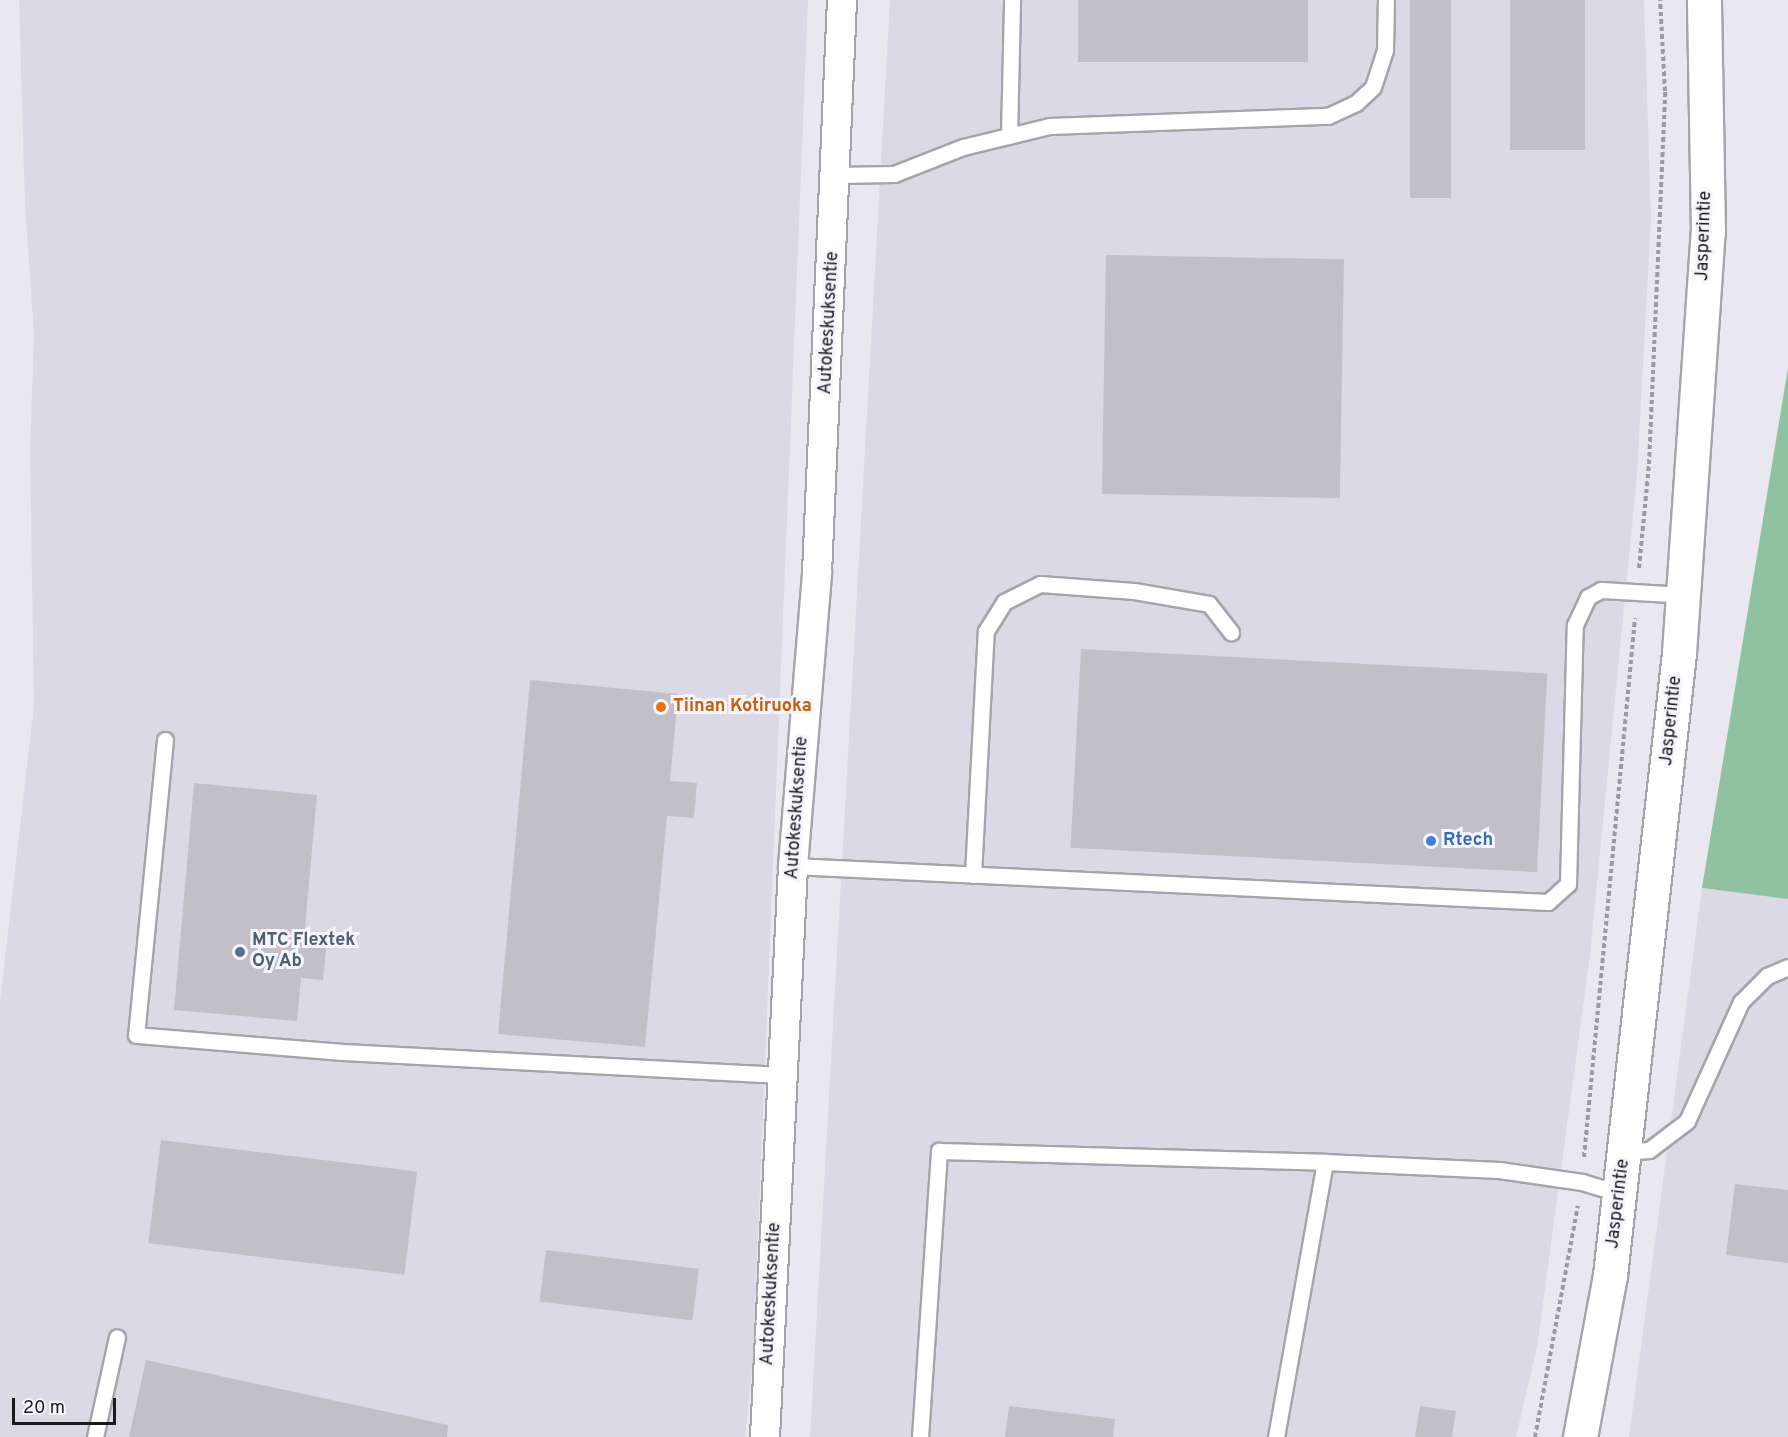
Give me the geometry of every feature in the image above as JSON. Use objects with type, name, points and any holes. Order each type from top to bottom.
[{"type":"main road","name":"Jasperintie","points":[[1580,1437],[1610,1275],[1684,595],[1708,232],[1704,0]]},
{"type":"street","name":"Autokeskuksentie","points":[[765,1437],[793,866],[818,573],[838,175],[842,0]]},
{"type":"lane","points":[[1009,136],[1012,0]]},
{"type":"lane","points":[[838,175],[894,174],[963,147],[1049,126],[1328,116],[1356,103],[1373,87],[1384,50],[1386,0]]},
{"type":"lane","points":[[973,875],[986,631],[1004,602],[1040,584],[1134,591],[1209,604],[1231,632]]},
{"type":"lane","points":[[793,866],[1548,902],[1568,884],[1575,625],[1588,597],[1601,590],[1684,595]]},
{"type":"lane","points":[[165,740],[136,1035],[341,1052],[783,1075]]},
{"type":"lane","points":[[1625,1152],[1649,1150],[1687,1121],[1741,1002],[1767,976],[1788,967]]},
{"type":"lane","points":[[920,1437],[939,1151],[1325,1162],[1499,1170],[1582,1182],[1618,1193]]},
{"type":"lane","points":[[1276,1437],[1325,1162]]},
{"type":"lane","points":[[95,1437],[117,1337]]},
{"type":"path","points":[[1535,1437],[1582,1182],[1649,464],[1664,103],[1660,0]]},
{"type":"shaded area","points":[[19,0],[808,0],[753,1360],[745,1437],[0,1437],[0,1001],[34,705],[30,451],[34,334],[25,206]]},
{"type":"shaded area","points":[[890,0],[1644,0],[1651,218],[1637,475],[1590,955],[1537,1348],[1516,1437],[810,1437]]},
{"type":"shaded area","points":[[1702,888],[1788,899],[1788,1437],[1629,1437]]},
{"type":"green space","points":[[1788,368],[1788,899],[1702,888]]},
{"type":"building","points":[[1078,0],[1308,0],[1308,62],[1078,62]]},
{"type":"building","points":[[1410,0],[1451,0],[1451,198],[1410,198]]},
{"type":"building","points":[[1510,0],[1585,0],[1585,150],[1510,150]]},
{"type":"building","points":[[1106,255],[1344,259],[1340,498],[1102,494]]},
{"type":"building","points":[[1081,649],[1547,673],[1537,872],[1071,848]]},
{"type":"building","points":[[530,680],[678,694],[670,781],[697,783],[694,818],[667,816],[645,1047],[498,1034]]},
{"type":"building","points":[[194,783],[317,795],[304,939],[327,940],[323,980],[301,978],[297,1021],[174,1010]]},
{"type":"building","points":[[161,1140],[417,1171],[404,1275],[148,1243]]},
{"type":"building","points":[[1735,1184],[1788,1190],[1788,1263],[1726,1255]]},
{"type":"building","points":[[546,1250],[699,1269],[693,1320],[540,1302]]},
{"type":"building","points":[[146,1360],[448,1425],[447,1437],[129,1437]]},
{"type":"building","points":[[1009,1406],[1115,1419],[1113,1437],[1005,1437]]},
{"type":"building","points":[[1420,1406],[1456,1411],[1452,1437],[1415,1437]]},
{"type":"place","name":"Tiinan Kotiruoka","points":[[661,707]]},
{"type":"place","name":"Rtech","points":[[1431,841]]},
{"type":"place","name":"MTC Flextek Oy Ab","points":[[240,952]]}]
